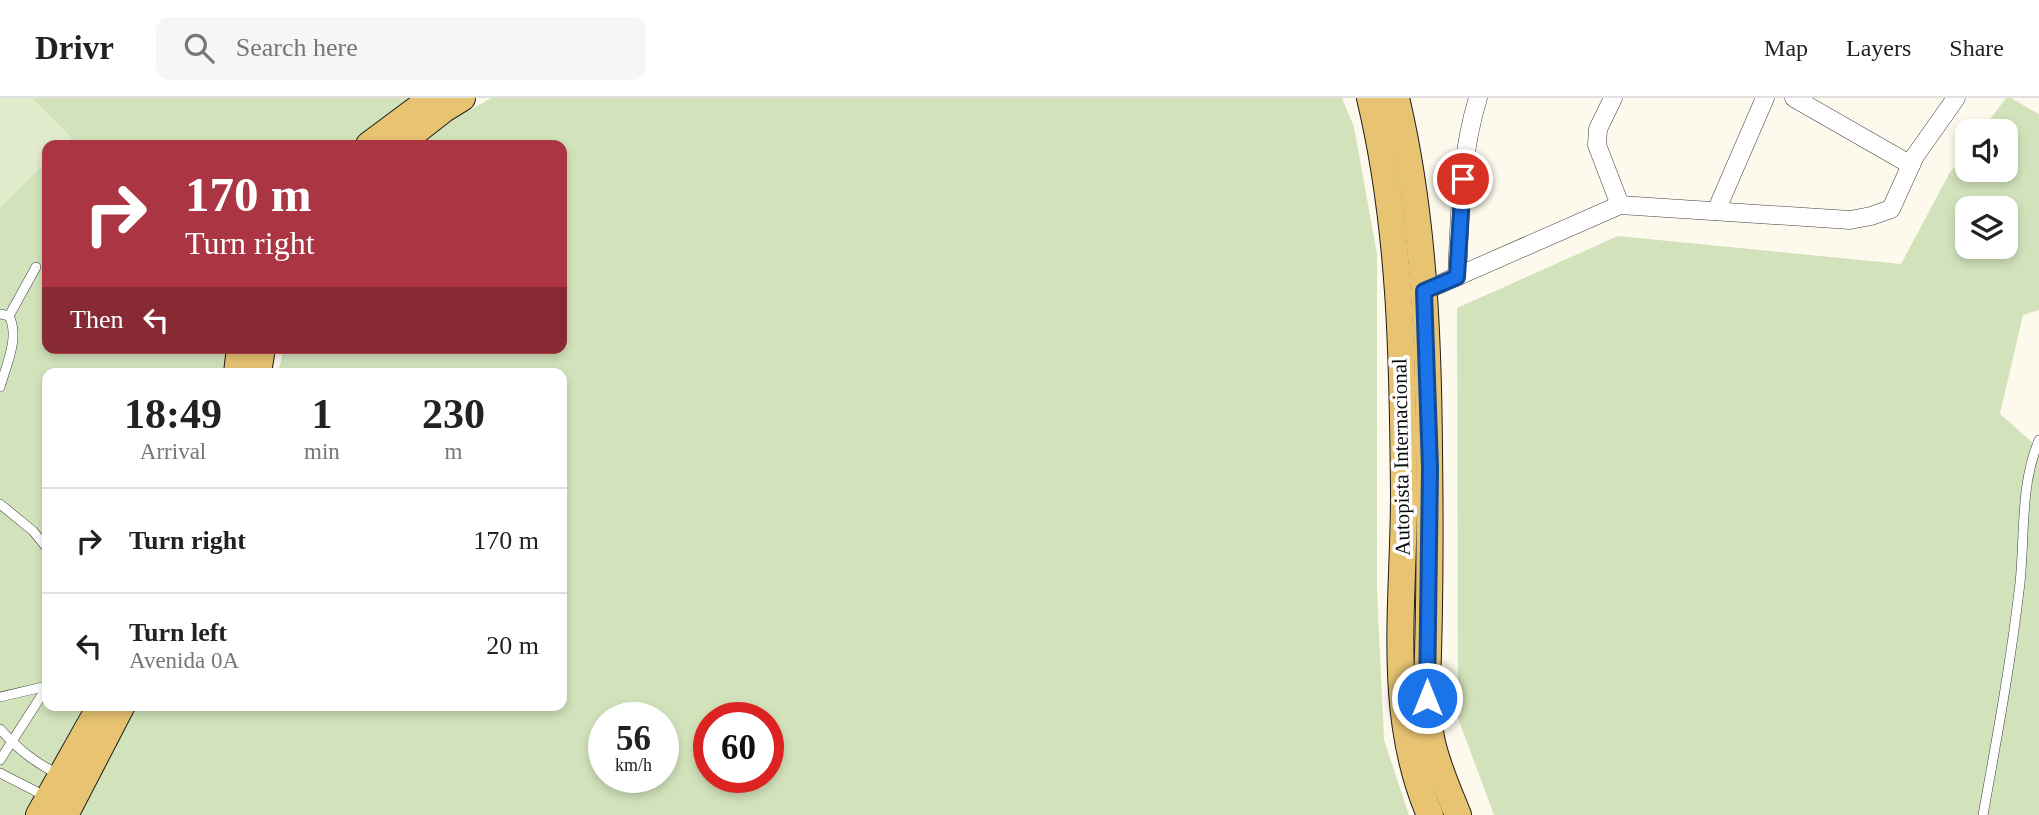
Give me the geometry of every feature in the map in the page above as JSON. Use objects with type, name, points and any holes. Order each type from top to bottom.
[{"type":"main road","points":[[376,140],[432,98]]},
{"type":"main road","points":[[404,140],[462,98]]},
{"type":"main road","name":"Autopista Internacional","points":[[1370,98],[1391,219],[1399,317],[1404,495],[1401,662],[1403,715],[1411,758],[1430,815]]},
{"type":"main road","name":"Autopista Internacional","points":[[1396,98],[1414,200],[1424,291],[1430,481],[1428,703],[1431,738],[1458,815]]},
{"type":"main road","points":[[54,801],[98,711]]},
{"type":"main road","points":[[54,801],[118,711]]},
{"type":"street","points":[[1457,277],[1466,152],[1478,98]]},
{"type":"street","points":[[1613,98],[1598,130],[1597,145],[1619,205]]},
{"type":"street","points":[[1716,211],[1765,98]]},
{"type":"street","points":[[1794,98],[1911,165]]},
{"type":"street","points":[[1424,291],[1619,205],[1850,220],[1891,209],[1911,165],[1956,98]]},
{"type":"lane","points":[[0,387],[12,344],[13,324],[4,315],[36,267]]},
{"type":"lane","points":[[1983,815],[2011,655],[2032,456],[2039,440]]},
{"type":"lane","points":[[0,504],[42,542]]},
{"type":"lane","points":[[0,697],[42,687]]},
{"type":"lane","points":[[0,760],[42,694]]},
{"type":"lane","points":[[0,729],[12,744],[36,763],[54,801]]},
{"type":"lane","points":[[0,773],[54,801]]},
{"type":"green space","points":[[0,98],[423,98],[367,140],[42,140],[42,354],[247,354],[244,368],[42,368],[42,711],[90,711],[32,815],[0,815]]},
{"type":"green space","points":[[0,98],[32,98],[72,138],[42,140],[42,167],[0,208]]},
{"type":"green space","points":[[491,98],[1342,98],[1354,127],[1377,254],[1377,591],[1384,740],[1409,815],[74,815],[132,711],[567,711],[567,368],[279,368],[283,354],[567,354],[567,140],[418,140]]},
{"type":"green space","points":[[2006,98],[2011,98],[2039,114],[2039,310],[2023,315],[2000,414],[2039,448],[2039,815],[1494,815],[1458,718],[1457,308],[1618,236],[1901,264],[1955,166],[1955,182],[2018,182],[2018,119],[1990,119]]},
{"type":"route","points":[[1427,698],[1430,468],[1424,291],[1457,277],[1463,179]]}]
